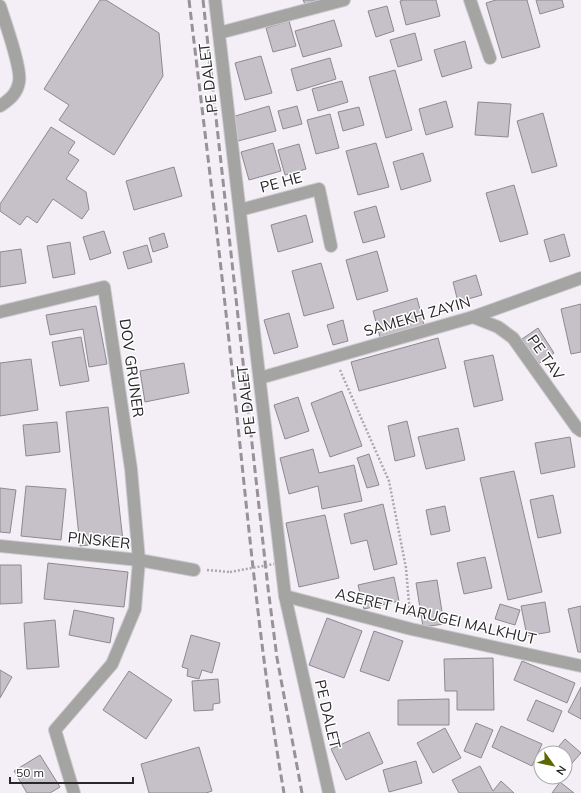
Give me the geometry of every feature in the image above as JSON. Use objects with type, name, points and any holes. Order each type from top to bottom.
[{"type":"street","name":"PE DALET","points":[[215,0],[285,596],[329,793]]},
{"type":"street","points":[[219,33],[344,0]]},
{"type":"street","points":[[470,0],[490,58]]},
{"type":"street","points":[[0,6],[18,63],[19,82],[12,98],[0,106]]},
{"type":"street","name":"PE HE","points":[[240,210],[319,188],[331,246]]},
{"type":"street","name":"SAMEKH ZAYIN","points":[[260,378],[473,317],[581,278]]},
{"type":"street","name":"DOV GRUNER","points":[[0,312],[104,286],[131,469],[139,560]]},
{"type":"street","name":"PE TAV","points":[[473,317],[498,327],[513,338],[577,428],[581,431]]},
{"type":"street","name":"PINSKER","points":[[0,546],[139,560],[194,570]]},
{"type":"street","points":[[74,793],[54,730],[112,664],[135,609],[139,560]]},
{"type":"street","name":"ASERET HARUGEI MALKHUT","points":[[285,596],[411,629],[581,666]]},
{"type":"path","points":[[334,357],[388,481],[406,568],[411,629]]},
{"type":"path","points":[[194,570],[230,572],[274,564]]},
{"type":"building","points":[[100,0],[106,0],[159,33],[163,76],[114,155],[59,120],[69,105],[44,89]]},
{"type":"building","points":[[303,0],[319,0],[305,4]]},
{"type":"building","points":[[436,0],[440,16],[406,25],[400,1]]},
{"type":"building","points":[[496,0],[527,0],[540,47],[502,58],[486,3]]},
{"type":"building","points":[[536,0],[562,0],[564,7],[540,14]]},
{"type":"building","points":[[387,6],[394,31],[376,37],[368,11]]},
{"type":"building","points":[[334,20],[342,46],[303,57],[295,31]]},
{"type":"building","points":[[289,21],[296,46],[273,52],[266,28]]},
{"type":"building","points":[[415,33],[422,60],[398,67],[390,40]]},
{"type":"building","points":[[465,41],[472,68],[442,77],[434,50]]},
{"type":"building","points":[[261,56],[272,93],[245,100],[235,63]]},
{"type":"building","points":[[330,58],[336,79],[297,91],[291,69]]},
{"type":"building","points":[[395,70],[412,130],[386,138],[369,77]]},
{"type":"building","points":[[342,81],[348,102],[318,111],[312,89]]},
{"type":"building","points":[[446,101],[453,127],[426,135],[419,109]]},
{"type":"building","points":[[478,102],[511,104],[508,137],[475,135]]},
{"type":"building","points":[[269,106],[276,131],[238,141],[232,117]]},
{"type":"building","points":[[297,106],[302,124],[283,129],[278,111]]},
{"type":"building","points":[[359,107],[364,125],[343,131],[338,112]]},
{"type":"building","points":[[543,113],[557,166],[532,173],[517,121]]},
{"type":"building","points":[[330,114],[339,148],[316,154],[307,120]]},
{"type":"building","points":[[51,127],[75,142],[68,153],[79,160],[66,179],[86,192],[89,209],[82,219],[53,199],[37,223],[27,216],[20,225],[0,211],[0,204]]},
{"type":"building","points":[[273,143],[281,171],[249,180],[241,152]]},
{"type":"building","points":[[376,143],[389,187],[358,195],[346,151]]},
{"type":"building","points":[[299,144],[306,169],[285,175],[278,150]]},
{"type":"building","points":[[423,153],[431,181],[401,190],[393,162]]},
{"type":"building","points":[[174,167],[182,196],[134,210],[126,181]]},
{"type":"building","points":[[514,185],[528,234],[500,242],[486,193]]},
{"type":"building","points":[[376,206],[385,237],[363,243],[354,212]]},
{"type":"building","points":[[306,215],[313,242],[278,252],[271,225]]},
{"type":"building","points":[[104,231],[111,253],[90,260],[83,237]]},
{"type":"building","points":[[164,233],[168,247],[153,252],[149,238]]},
{"type":"building","points":[[564,234],[570,256],[550,262],[544,240]]},
{"type":"building","points":[[70,242],[75,274],[53,278],[47,246]]},
{"type":"building","points":[[147,245],[152,262],[128,269],[123,252]]},
{"type":"building","points":[[21,249],[26,283],[0,287],[0,252]]},
{"type":"building","points":[[377,251],[388,291],[357,300],[346,260]]},
{"type":"building","points":[[321,263],[334,308],[304,316],[292,271]]},
{"type":"building","points":[[476,275],[482,295],[458,302],[453,282]]},
{"type":"building","points":[[417,298],[424,325],[380,337],[373,311]]},
{"type":"building","points":[[581,304],[581,352],[571,354],[561,309]]},
{"type":"building","points":[[96,306],[107,364],[89,367],[83,329],[50,335],[46,315]]},
{"type":"building","points":[[289,313],[298,347],[274,354],[264,320]]},
{"type":"building","points":[[343,320],[348,341],[333,345],[327,325]]},
{"type":"building","points":[[538,328],[554,353],[538,364],[522,339]]},
{"type":"building","points":[[81,337],[89,381],[60,386],[52,342]]},
{"type":"building","points":[[438,338],[446,368],[359,391],[351,362]]},
{"type":"building","points":[[493,355],[503,400],[474,407],[464,361]]},
{"type":"building","points":[[31,359],[38,410],[0,416],[0,363]]},
{"type":"building","points":[[184,363],[189,393],[145,402],[140,371]]},
{"type":"building","points":[[342,391],[362,446],[330,457],[311,403]]},
{"type":"building","points":[[298,397],[309,431],[285,439],[274,405]]},
{"type":"building","points":[[108,407],[123,541],[80,546],[66,412]]},
{"type":"building","points":[[407,421],[415,456],[395,461],[388,426]]},
{"type":"building","points":[[57,422],[60,452],[26,456],[23,425]]},
{"type":"building","points":[[458,428],[465,460],[426,469],[418,437]]},
{"type":"building","points":[[570,437],[575,467],[541,474],[535,443]]},
{"type":"building","points":[[313,449],[319,473],[354,465],[362,501],[322,509],[318,486],[289,494],[280,458]]},
{"type":"building","points":[[369,454],[379,485],[367,488],[357,458]]},
{"type":"building","points":[[514,471],[542,592],[508,600],[480,478]]},
{"type":"building","points":[[26,486],[66,489],[61,540],[21,536]]},
{"type":"building","points":[[0,488],[16,490],[10,533],[0,532]]},
{"type":"building","points":[[553,495],[561,533],[538,538],[530,500]]},
{"type":"building","points":[[383,504],[397,564],[374,570],[367,540],[351,544],[344,514]]},
{"type":"building","points":[[445,506],[450,531],[431,535],[426,510]]},
{"type":"building","points":[[325,515],[339,578],[299,587],[286,523]]},
{"type":"building","points":[[485,557],[492,588],[464,594],[457,563]]},
{"type":"building","points":[[48,563],[128,572],[124,607],[44,599]]},
{"type":"building","points":[[0,565],[21,565],[22,603],[0,604]]},
{"type":"building","points":[[394,577],[399,601],[364,609],[358,585]]},
{"type":"building","points":[[437,580],[444,624],[423,627],[416,583]]},
{"type":"building","points":[[545,602],[550,632],[527,636],[521,606]]},
{"type":"building","points":[[500,604],[520,610],[515,625],[495,619]]},
{"type":"building","points":[[581,606],[581,652],[578,652],[568,609]]},
{"type":"building","points":[[74,610],[114,618],[110,643],[69,635]]},
{"type":"building","points":[[327,618],[362,631],[344,678],[309,665]]},
{"type":"building","points":[[55,620],[59,667],[27,669],[24,623]]},
{"type":"building","points":[[374,631],[403,641],[389,681],[360,671]]},
{"type":"building","points":[[191,635],[220,643],[212,673],[202,670],[199,679],[187,676],[188,669],[182,667]]},
{"type":"building","points":[[493,658],[494,710],[457,710],[457,691],[445,691],[444,659]]},
{"type":"building","points":[[522,661],[575,683],[567,703],[514,680]]},
{"type":"building","points":[[0,670],[12,677],[0,698]]},
{"type":"building","points":[[129,671],[172,700],[146,739],[103,710]]},
{"type":"building","points":[[218,679],[220,703],[213,704],[213,710],[194,711],[192,681]]},
{"type":"building","points":[[581,687],[581,719],[568,712]]},
{"type":"building","points":[[449,699],[449,725],[398,725],[398,700]]},
{"type":"building","points":[[536,700],[562,711],[553,732],[527,720]]},
{"type":"building","points":[[476,723],[493,730],[481,758],[464,751]]},
{"type":"building","points":[[501,726],[542,744],[533,745],[532,766],[492,747]]},
{"type":"building","points":[[445,728],[461,758],[433,773],[417,743]]},
{"type":"building","points":[[369,732],[383,763],[346,780],[331,749]]},
{"type":"building","points":[[565,739],[572,745],[560,745]]},
{"type":"building","points":[[573,746],[581,753],[573,762]]},
{"type":"building","points":[[199,747],[212,791],[206,793],[149,793],[141,764]]},
{"type":"building","points":[[40,755],[60,787],[50,793],[27,793],[14,771]]},
{"type":"building","points":[[416,761],[422,783],[389,792],[383,770]]},
{"type":"building","points":[[480,766],[493,791],[501,781],[514,793],[459,793],[452,780]]},
{"type":"building","points":[[558,785],[564,785],[574,793],[552,793]]},
{"type":"railway","points":[[189,0],[223,284],[261,638],[284,793]]},
{"type":"railway","points":[[203,0],[268,588],[277,658],[302,793]]}]
